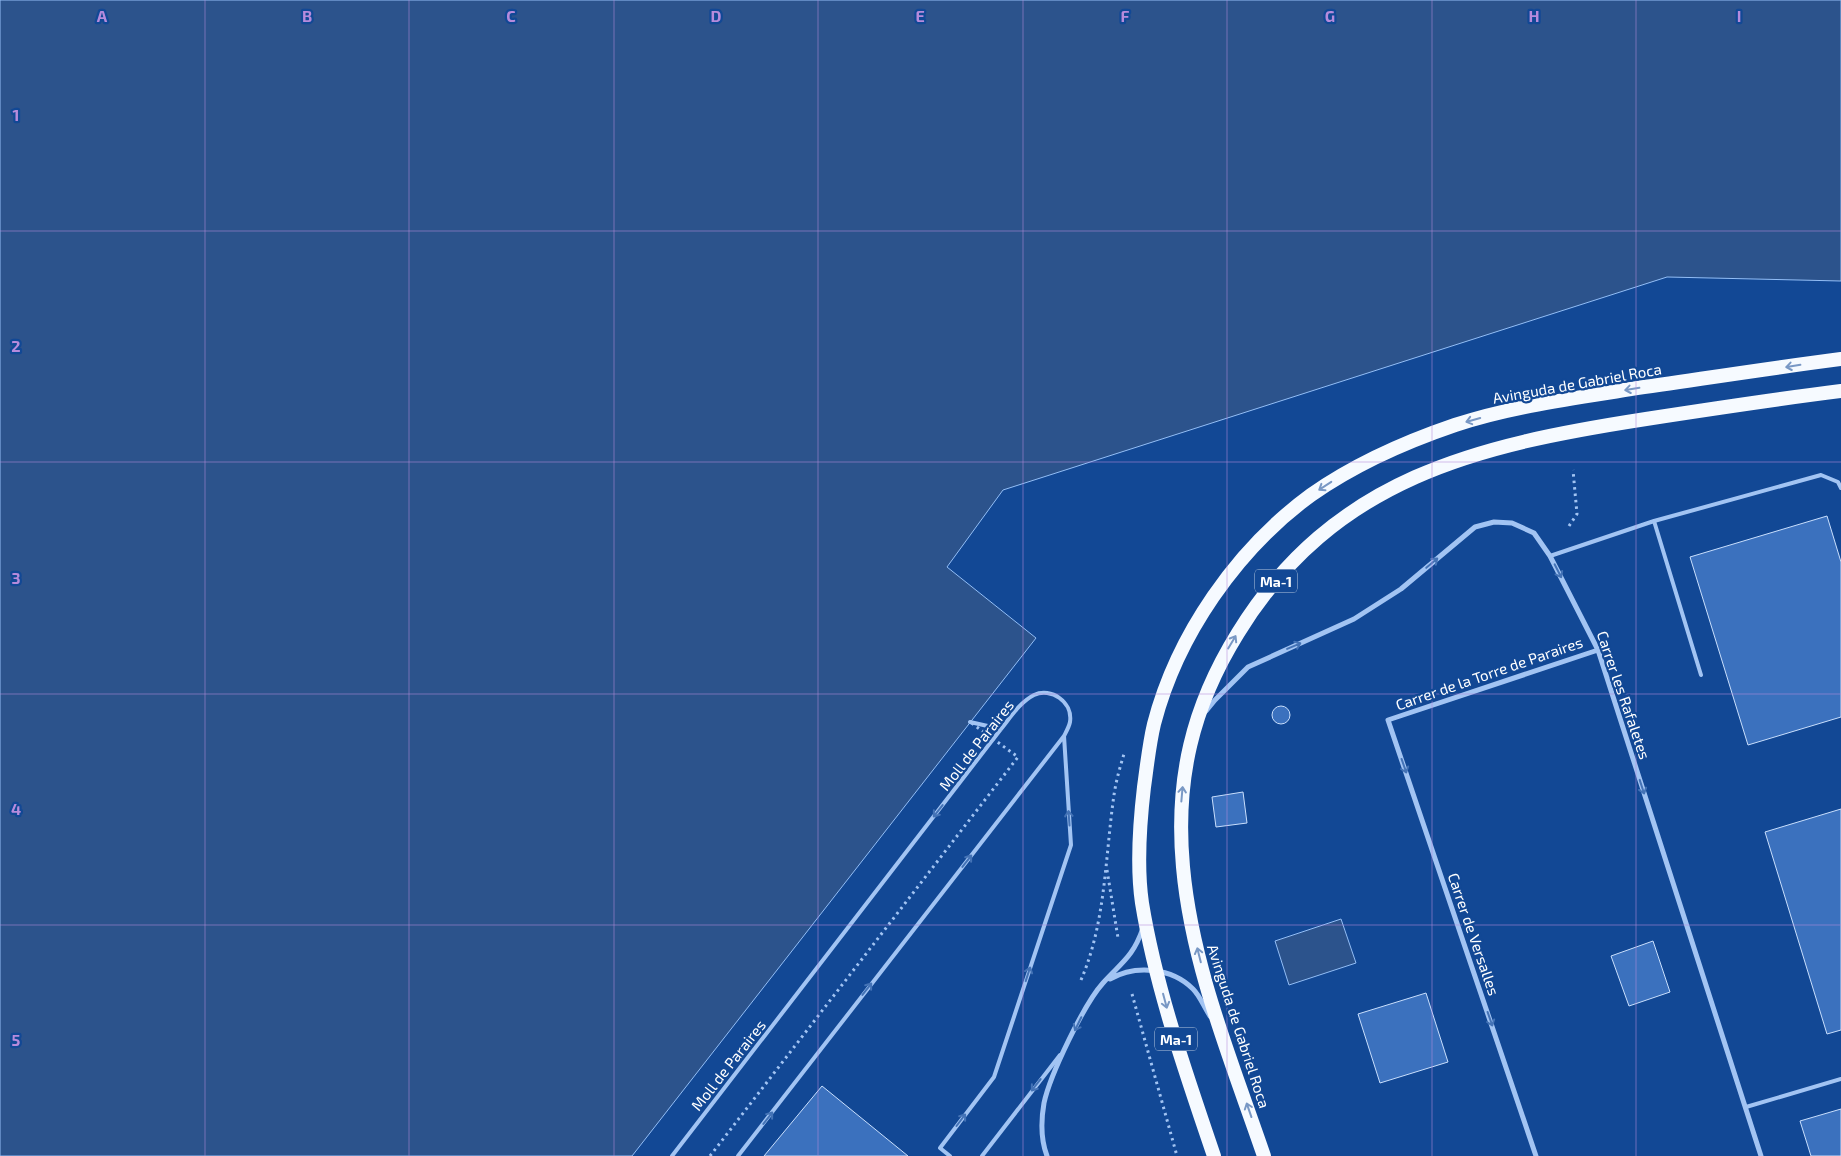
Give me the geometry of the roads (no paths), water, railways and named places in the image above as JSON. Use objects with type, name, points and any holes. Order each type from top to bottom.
[{"type":"highway","name":"Avinguda de Gabriel Roca","points":[[1214,1156],[1188,1080],[1157,969],[1142,900],[1141,807],[1154,722],[1171,675],[1198,621],[1232,572],[1265,536],[1310,496],[1337,478],[1396,447],[1489,415],[1553,402],[1841,359]]},
{"type":"highway","name":"Avinguda de Gabriel Roca","points":[[1264,1156],[1224,1038],[1199,956],[1183,869],[1181,810],[1186,758],[1203,699],[1229,647],[1265,593],[1303,552],[1330,528],[1386,490],[1449,462],[1515,442],[1587,428],[1841,390]]},
{"type":"street","name":"Carrer les Rafaletes","points":[[1192,732],[1215,700],[1248,667],[1354,619],[1401,589],[1475,527],[1494,522],[1512,523],[1534,533],[1550,556],[1598,650],[1761,1156]]},
{"type":"street","name":"Carrer de la Torre de Paraires","points":[[1388,720],[1598,650]]},
{"type":"street","name":"Carrer de Versalles","points":[[1388,720],[1536,1156]]},
{"type":"street","points":[[1047,1156],[1043,1136],[1044,1104],[1066,1047],[1087,1006],[1103,983],[1130,957],[1146,919]]},
{"type":"street","points":[[1103,983],[1120,975],[1157,969],[1178,978],[1194,990],[1224,1038]]},
{"type":"lane","points":[[1550,556],[1654,521],[1821,475],[1838,482],[1841,488]]},
{"type":"lane","points":[[1654,521],[1701,674]]},
{"type":"lane","name":"Moll de Paraires","points":[[672,1156],[1001,729],[1022,704],[1034,695],[1049,693],[1062,698],[1069,709],[1070,721],[1064,736],[1071,845],[994,1077],[940,1148],[950,1156]]},
{"type":"lane","points":[[970,722],[1001,729]]},
{"type":"lane","points":[[738,1156],[1064,736]]},
{"type":"lane","points":[[982,1156],[1066,1047]]},
{"type":"lane","points":[[1746,1107],[1841,1079]]},
{"type":"water","points":[[0,0],[1841,0],[1841,281],[1667,277],[1003,490],[947,567],[1036,638],[632,1156],[0,1156]]},
{"type":"water","points":[[1341,919],[1356,963],[1289,985],[1275,941]]}]
